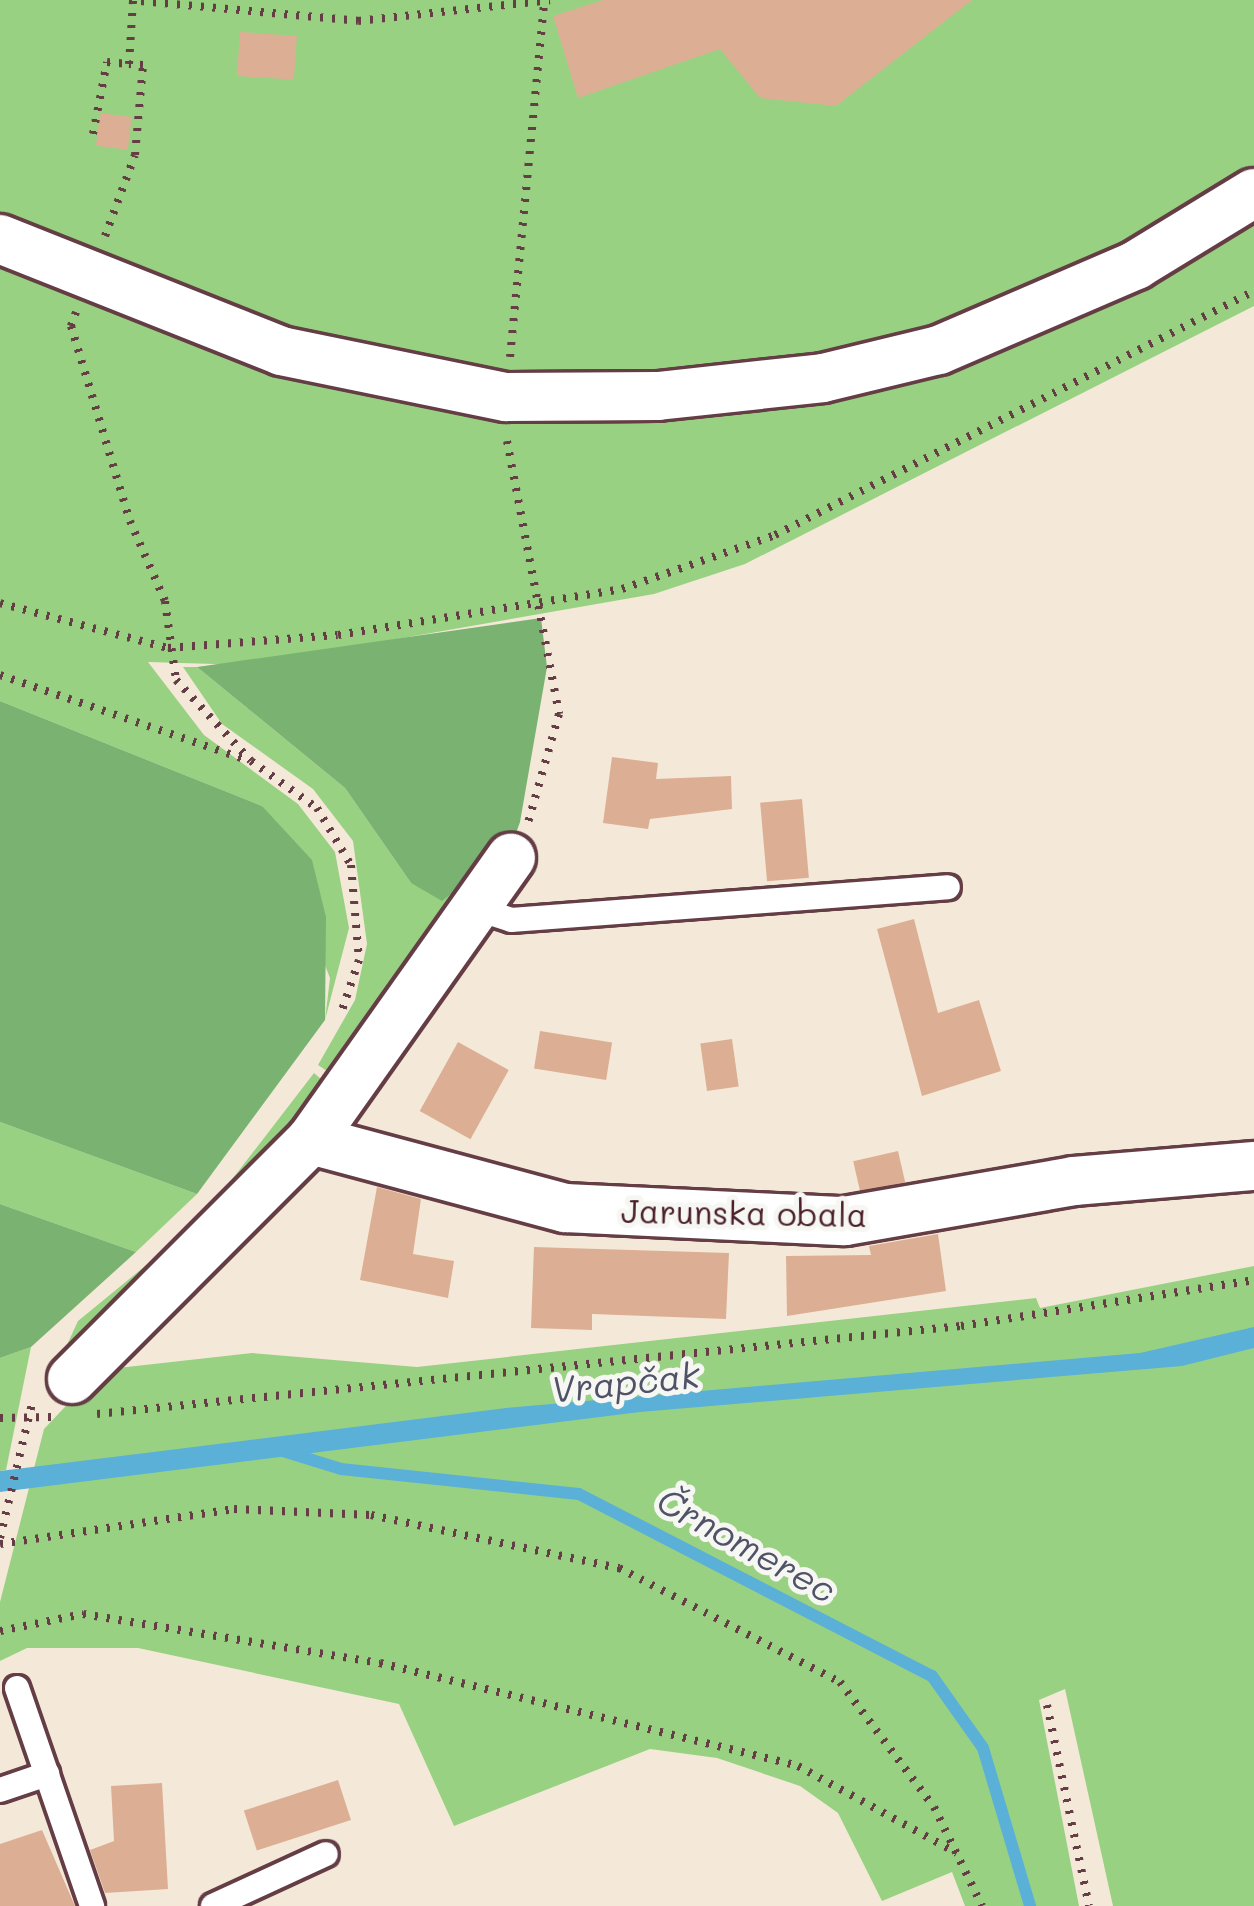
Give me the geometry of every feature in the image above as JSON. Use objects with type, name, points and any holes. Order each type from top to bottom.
[{"type":"street","points":[[0,239],[281,351],[506,397],[658,396],[823,378],[939,350],[1116,274],[1254,194]]},
{"type":"street","points":[[66,1399],[311,1140],[511,858]]},
{"type":"street","name":"Jarunska obala","points":[[311,1140],[565,1208],[845,1221],[1074,1180],[1254,1166]]},
{"type":"lane","points":[[478,909],[511,920],[948,887]]},
{"type":"lane","points":[[17,1688],[92,1906]]},
{"type":"lane","points":[[0,1790],[46,1774]]},
{"type":"lane","points":[[213,1906],[326,1854]]},
{"type":"path","points":[[129,64],[131,0],[358,21],[547,1],[508,377]]},
{"type":"path","points":[[93,134],[107,62],[143,65],[135,155],[98,256]]},
{"type":"path","points":[[0,603],[168,648],[622,589],[775,535],[1254,291]]},
{"type":"path","points":[[71,326],[165,601],[176,680],[251,761],[317,808],[351,865],[358,960],[331,1030]]},
{"type":"path","points":[[507,427],[512,508],[540,602],[557,744],[511,858]]},
{"type":"path","points":[[0,675],[251,761]]},
{"type":"path","points":[[0,1418],[28,1422],[66,1399],[961,1326],[1254,1280]]},
{"type":"path","points":[[66,1399],[28,1422],[1,1538],[234,1508],[371,1514],[619,1568],[840,1682],[870,1709],[958,1854],[982,1906]]},
{"type":"path","points":[[0,1631],[82,1614],[556,1704],[798,1766],[958,1854]]},
{"type":"path","points":[[1047,1705],[1090,1906]]},
{"type":"green space","points":[[0,0],[1254,0],[1254,306],[745,564],[654,594],[248,665],[148,662],[204,735],[298,804],[335,852],[349,928],[325,1020],[330,978],[262,806],[0,701]]},
{"type":"green space","points":[[541,618],[547,667],[520,822],[511,847],[442,901],[411,883],[345,788],[197,667]]},
{"type":"green space","points":[[183,667],[197,667],[345,788],[411,883],[464,894],[343,1082],[318,1065],[355,1000],[367,944],[353,841],[313,789],[222,724]]},
{"type":"green space","points":[[0,701],[262,806],[312,860],[326,917],[325,1020],[197,1194],[0,1122]]},
{"type":"green space","points":[[314,1073],[336,1092],[48,1386],[78,1321],[200,1221]]},
{"type":"green space","points":[[0,1122],[197,1194],[136,1252],[0,1204]]},
{"type":"green space","points":[[0,1204],[136,1252],[31,1347],[0,1358]]},
{"type":"green space","points":[[1254,1266],[1254,1906],[1113,1906],[1065,1689],[1039,1700],[1079,1906],[965,1906],[952,1872],[882,1901],[838,1813],[800,1786],[717,1758],[650,1749],[454,1826],[399,1704],[138,1648],[27,1648],[0,1661],[0,1602],[44,1429],[100,1370],[252,1353],[417,1367],[1036,1298],[1040,1308]]},
{"type":"green space","points":[[31,1347],[6,1470],[0,1471],[0,1358]]},
{"type":"water","points":[[1254,1327],[1254,1348],[1182,1366],[640,1412],[0,1492],[0,1471],[506,1408],[1140,1353]]},
{"type":"building","points":[[603,0],[972,0],[836,106],[760,98],[720,49],[578,98],[553,16]]},
{"type":"building","points":[[240,32],[297,36],[294,80],[237,76]]},
{"type":"building","points":[[100,113],[132,117],[128,150],[96,146]]},
{"type":"building","points":[[612,757],[658,763],[656,779],[731,776],[732,809],[650,819],[648,829],[603,823]]},
{"type":"building","points":[[802,799],[809,878],[767,881],[760,803]]},
{"type":"building","points":[[914,919],[938,1013],[979,1000],[1001,1071],[922,1096],[877,929]]},
{"type":"building","points":[[540,1031],[612,1042],[606,1080],[534,1069]]},
{"type":"building","points":[[732,1039],[739,1087],[707,1091],[700,1043]]},
{"type":"building","points":[[458,1042],[509,1070],[470,1139],[420,1111]]},
{"type":"building","points":[[898,1151],[905,1182],[860,1193],[853,1161]]},
{"type":"building","points":[[377,1187],[421,1199],[413,1254],[454,1261],[448,1298],[360,1280]]},
{"type":"building","points":[[938,1234],[946,1291],[787,1316],[786,1256],[871,1255],[869,1246]]},
{"type":"building","points":[[534,1247],[729,1253],[726,1319],[592,1314],[592,1330],[531,1328]]},
{"type":"building","points":[[338,1780],[351,1820],[257,1851],[244,1811]]},
{"type":"building","points":[[162,1783],[168,1889],[105,1893],[90,1850],[114,1841],[111,1786]]},
{"type":"building","points":[[42,1830],[75,1906],[0,1906],[0,1844]]},
{"type":"waterway","name":"Črnomerec","points":[[283,1451],[341,1469],[579,1494],[932,1676],[983,1748],[1030,1906]]},
{"type":"water label","name":"Vrapčak","points":[[625,1381]]}]
